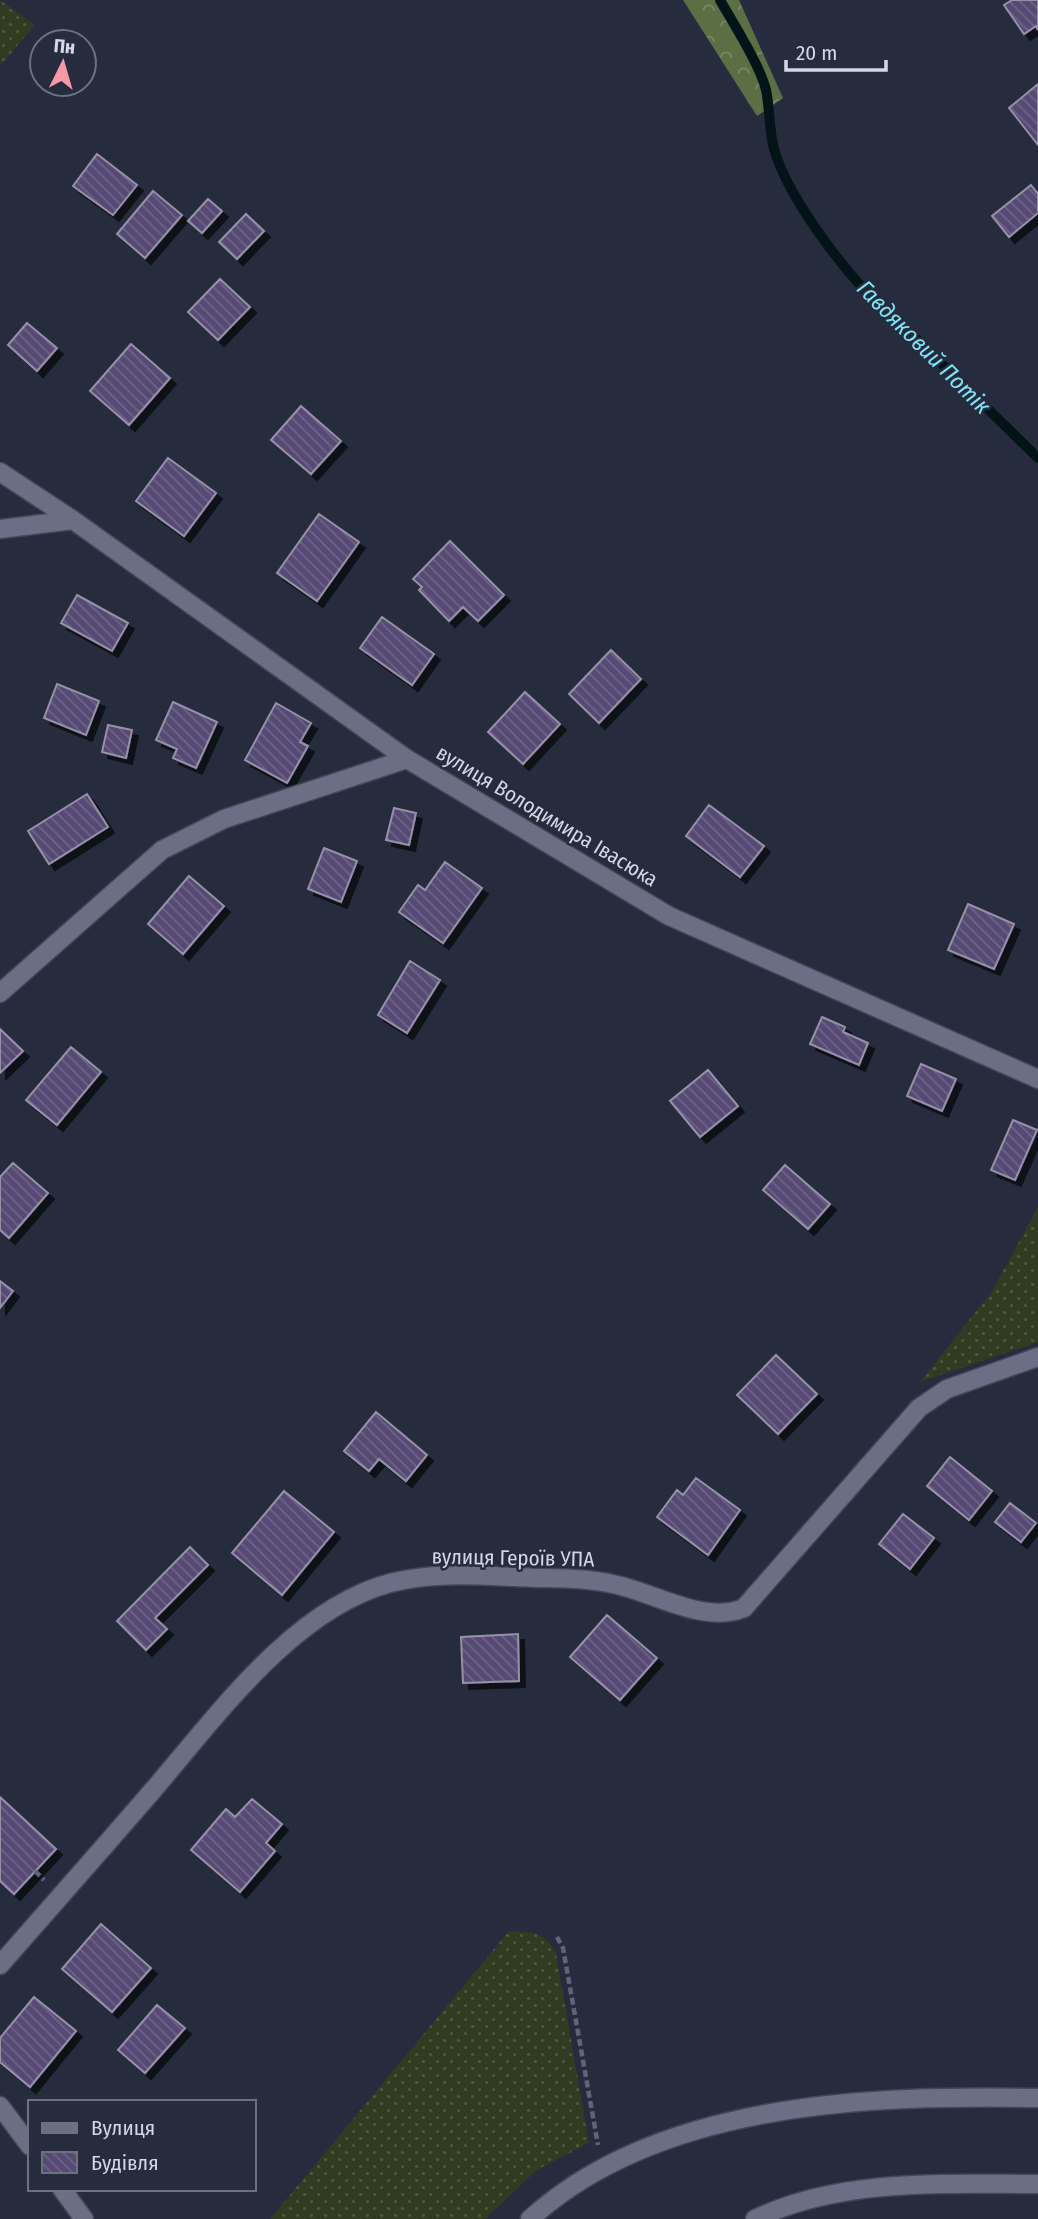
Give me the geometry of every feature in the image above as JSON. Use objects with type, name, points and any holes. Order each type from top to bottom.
[{"type":"street","name":"вулиця Володимира Івасюка","points":[[0,472],[73,520],[407,759],[681,923],[1038,1079]]},
{"type":"street","points":[[0,529],[73,520]]},
{"type":"street","points":[[0,993],[162,850],[224,819],[358,778],[407,759]]},
{"type":"street","name":"вулиця Героїв УПА","points":[[0,1965],[239,1691],[300,1632],[347,1600],[389,1583],[440,1575],[577,1578],[620,1585],[687,1607],[731,1614],[744,1608],[919,1408],[947,1390],[1038,1357]]},
{"type":"street","points":[[530,2219],[557,2194],[601,2168],[716,2126],[850,2101],[934,2096],[1038,2098]]},
{"type":"street","points":[[0,2106],[28,2143]]},
{"type":"street","points":[[755,2219],[831,2194],[933,2185],[1038,2184]]},
{"type":"street","points":[[63,2191],[84,2219]]},
{"type":"path","points":[[557,1937],[564,1948],[601,2168]]},
{"type":"green space","points":[[0,0],[35,25],[28,28],[28,33],[0,66]]},
{"type":"green space","points":[[683,0],[739,0],[783,98],[757,116]]},
{"type":"green space","points":[[1038,1207],[1038,1342],[920,1382],[992,1291]]},
{"type":"green space","points":[[509,1931],[537,1934],[547,1940],[556,1953],[589,2143],[537,2170],[485,2219],[270,2219]]},
{"type":"building","points":[[1012,0],[1038,0],[1038,30],[1036,26],[1024,34],[1004,5]]},
{"type":"building","points":[[1038,84],[1038,145],[1009,108]]},
{"type":"building","points":[[97,154],[137,185],[113,215],[73,186]]},
{"type":"building","points":[[1031,185],[1038,194],[1038,213],[1009,237],[992,216]]},
{"type":"building","points":[[153,191],[182,215],[145,258],[117,234]]},
{"type":"building","points":[[208,199],[222,211],[202,233],[188,221]]},
{"type":"building","points":[[246,214],[264,231],[237,259],[219,242]]},
{"type":"building","points":[[220,279],[250,307],[218,340],[188,312]]},
{"type":"building","points":[[27,323],[57,348],[37,371],[8,345]]},
{"type":"building","points":[[131,344],[170,378],[129,425],[90,391]]},
{"type":"building","points":[[301,406],[341,441],[311,474],[271,440]]},
{"type":"building","points":[[168,458],[216,493],[184,536],[136,501]]},
{"type":"building","points":[[319,514],[359,542],[317,601],[277,573]]},
{"type":"building","points":[[450,541],[504,595],[478,621],[463,607],[449,621],[419,590],[422,587],[413,579]]},
{"type":"building","points":[[77,595],[128,623],[112,651],[61,623]]},
{"type":"building","points":[[382,617],[434,654],[412,685],[360,648]]},
{"type":"building","points":[[611,650],[641,679],[599,723],[569,694]]},
{"type":"building","points":[[57,684],[99,701],[86,735],[44,718]]},
{"type":"building","points":[[525,692],[560,724],[523,764],[488,732]]},
{"type":"building","points":[[173,702],[217,722],[196,768],[173,758],[177,749],[156,740]]},
{"type":"building","points":[[276,703],[311,723],[300,742],[308,746],[287,783],[245,760]]},
{"type":"building","points":[[108,725],[132,730],[126,758],[102,752]]},
{"type":"building","points":[[87,794],[108,827],[49,864],[28,831]]},
{"type":"building","points":[[709,805],[764,846],[740,877],[686,836]]},
{"type":"building","points":[[394,808],[416,813],[409,845],[386,840]]},
{"type":"building","points":[[324,848],[357,861],[341,902],[308,889]]},
{"type":"building","points":[[445,862],[482,888],[443,943],[399,912],[418,885],[425,890]]},
{"type":"building","points":[[189,876],[224,906],[183,954],[148,924]]},
{"type":"building","points":[[968,904],[1014,924],[994,969],[948,950]]},
{"type":"building","points":[[410,961],[440,980],[407,1033],[378,1015]]},
{"type":"building","points":[[822,1017],[845,1027],[843,1032],[868,1043],[859,1065],[810,1044]]},
{"type":"building","points":[[0,1029],[23,1051],[0,1073]]},
{"type":"building","points":[[71,1047],[101,1072],[57,1125],[26,1100]]},
{"type":"building","points":[[921,1064],[956,1079],[942,1111],[907,1096]]},
{"type":"building","points":[[708,1070],[738,1106],[700,1137],[670,1101]]},
{"type":"building","points":[[1013,1120],[1037,1130],[1015,1180],[991,1170]]},
{"type":"building","points":[[13,1163],[48,1193],[9,1238],[0,1230],[0,1177]]},
{"type":"building","points":[[785,1165],[830,1204],[808,1229],[763,1190]]},
{"type":"building","points":[[0,1281],[13,1291],[0,1308]]},
{"type":"building","points":[[776,1355],[817,1394],[778,1434],[737,1395]]},
{"type":"building","points":[[376,1412],[427,1455],[406,1481],[379,1459],[369,1471],[344,1451]]},
{"type":"building","points":[[950,1457],[992,1491],[969,1520],[927,1486]]},
{"type":"building","points":[[696,1478],[740,1510],[708,1555],[657,1517],[677,1490],[683,1495]]},
{"type":"building","points":[[284,1491],[334,1532],[282,1595],[232,1553]]},
{"type":"building","points":[[1010,1503],[1036,1523],[1021,1542],[995,1522]]},
{"type":"building","points":[[903,1514],[934,1538],[910,1569],[879,1544]]},
{"type":"building","points":[[190,1547],[208,1565],[155,1618],[167,1629],[146,1650],[117,1621]]},
{"type":"building","points":[[607,1615],[657,1658],[620,1700],[570,1657]]},
{"type":"building","points":[[518,1634],[519,1681],[463,1683],[461,1637]]},
{"type":"building","points":[[0,1797],[56,1849],[14,1894],[0,1881]]},
{"type":"building","points":[[252,1799],[282,1824],[266,1843],[275,1851],[240,1892],[191,1850],[226,1809],[235,1817]]},
{"type":"building","points":[[101,1924],[151,1968],[112,2012],[62,1969]]},
{"type":"building","points":[[34,1997],[76,2031],[30,2087],[0,2062],[0,2038]]},
{"type":"building","points":[[157,2005],[185,2028],[145,2073],[118,2050]]},
{"type":"waterway","name":"Гавдяковий Потік","points":[[720,0],[763,80],[772,142],[782,169],[793,193],[825,242],[862,288],[1038,458]]}]
